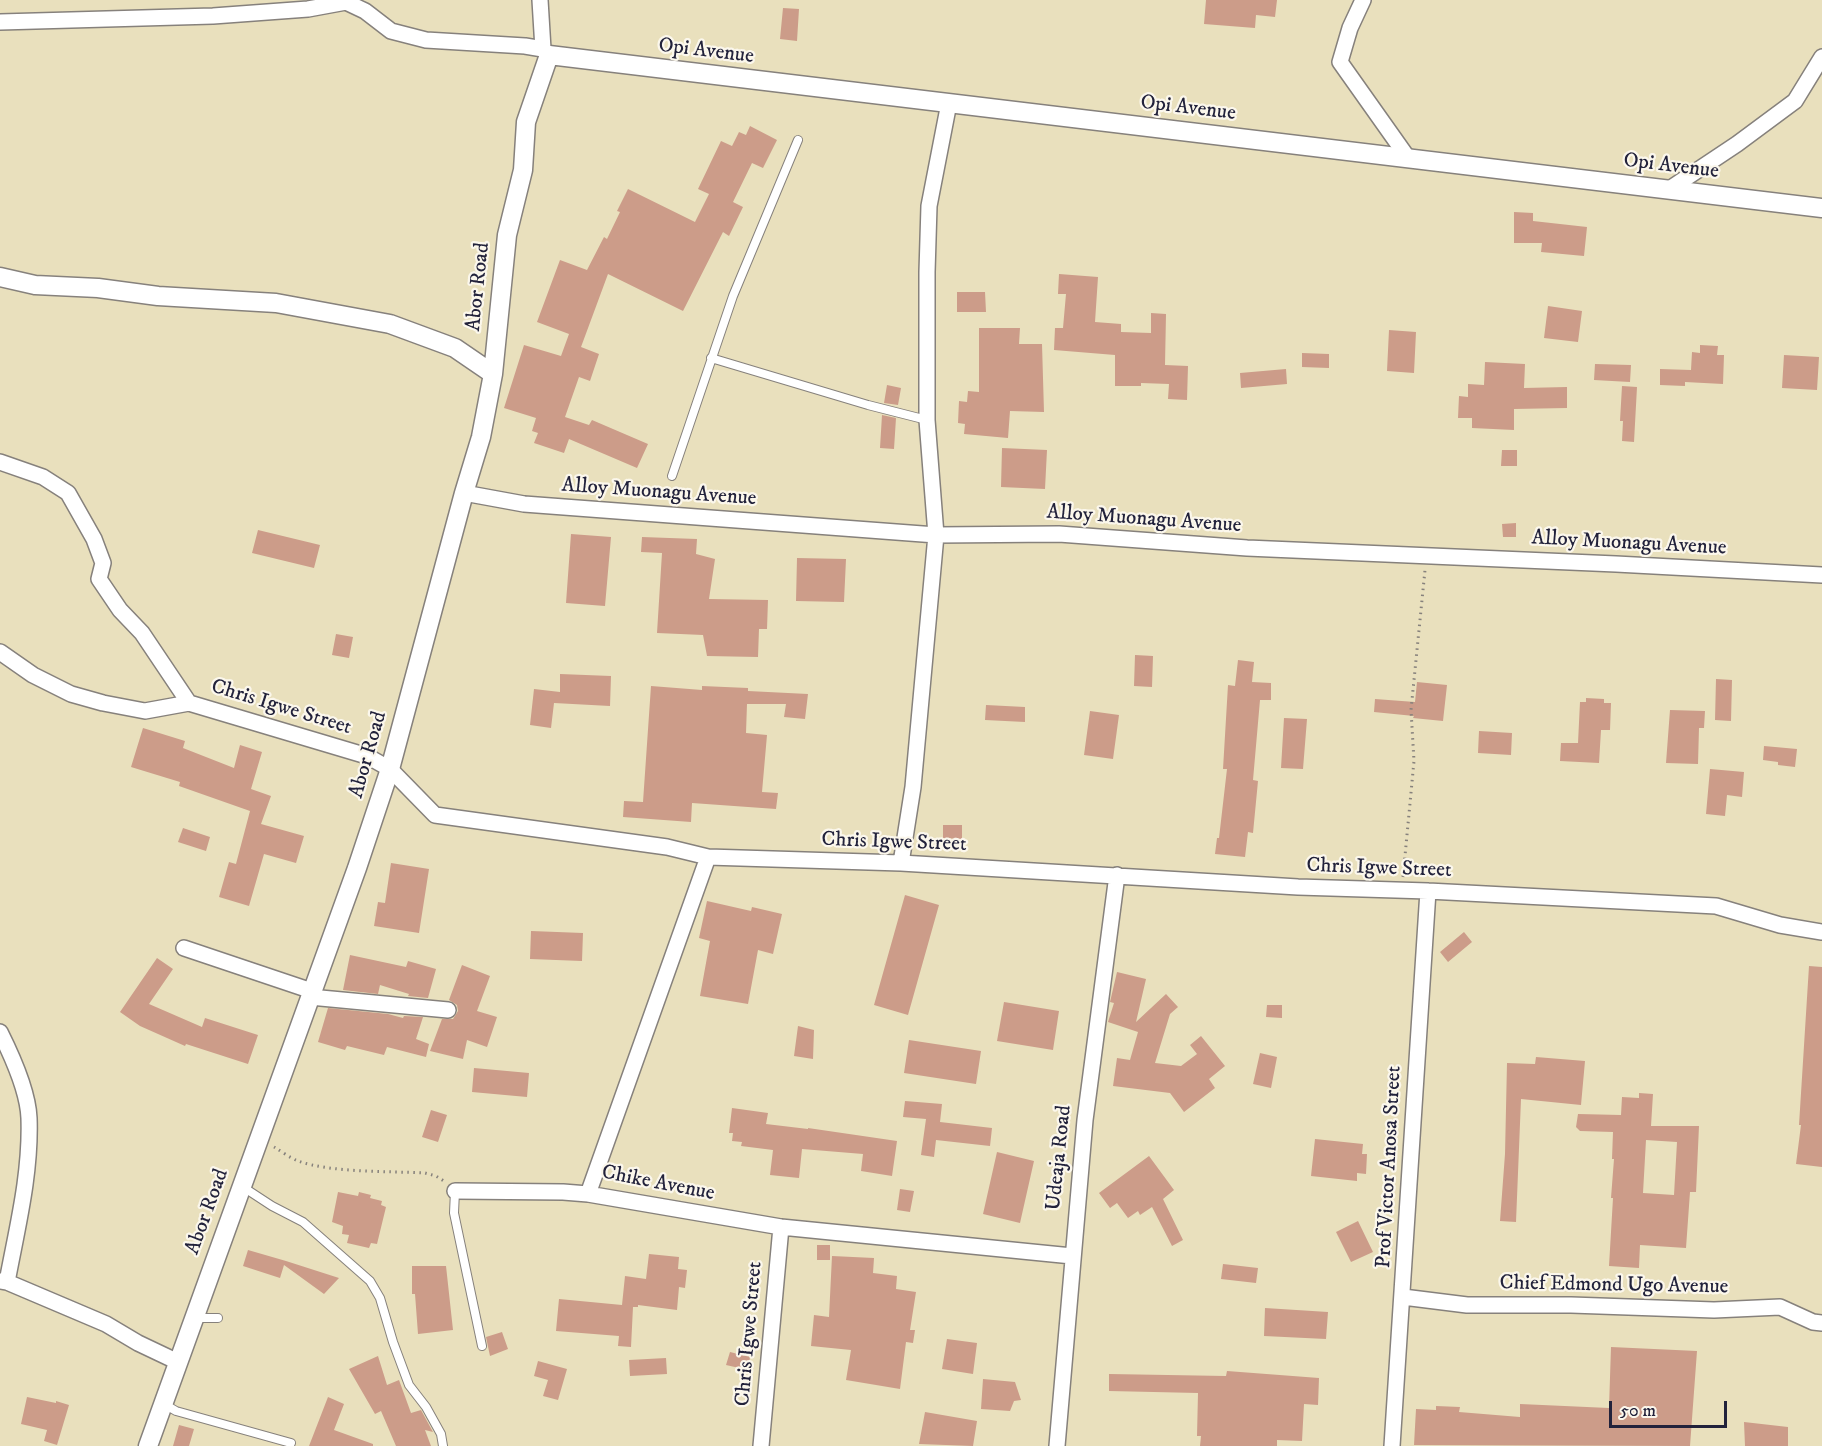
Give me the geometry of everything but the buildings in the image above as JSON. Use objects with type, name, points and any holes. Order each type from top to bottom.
[{"type":"street","points":[[0,22],[213,16],[308,9],[346,2],[365,11],[391,30],[426,40],[508,44],[546,52],[540,0]]},
{"type":"street","points":[[1363,0],[1350,28],[1340,62],[1408,158]]},
{"type":"street","name":"Opi Avenue","points":[[546,52],[1822,208]]},
{"type":"street","name":"Abor Road","points":[[148,1446],[357,868],[390,769],[481,437],[494,374],[507,235],[523,170],[526,122],[546,52]]},
{"type":"street","points":[[1668,190],[1737,144],[1795,100],[1822,57]]},
{"type":"street","points":[[901,863],[913,787],[936,535],[927,420],[927,272],[929,206],[949,103]]},
{"type":"street","points":[[0,277],[35,285],[98,288],[158,296],[276,303],[390,324],[455,348],[494,374]]},
{"type":"street","name":"Chris Igwe Street","points":[[0,462],[43,477],[68,494],[94,539],[103,563],[99,579],[120,610],[142,633],[189,703],[367,756],[390,769],[435,815],[667,847],[708,857],[901,863],[1298,887],[1428,891],[1716,906],[1780,925],[1822,932]]},
{"type":"street","name":"Alloy Muonagu Avenue","points":[[464,493],[524,504],[936,535],[1059,534],[1247,548],[1822,575]]},
{"type":"street","points":[[0,652],[33,675],[71,694],[103,704],[145,711],[189,703]]},
{"type":"street","name":"Chike Avenue","points":[[708,857],[588,1194],[781,1227],[1072,1256]]},
{"type":"street","name":"Udeaja Road","points":[[1057,1446],[1084,1120],[1117,875]]},
{"type":"street","name":"Prof Victor Anosa Street","points":[[1392,1446],[1428,891]]},
{"type":"street","points":[[184,948],[311,994],[448,1010]]},
{"type":"street","points":[[0,1032],[17,1066],[29,1116],[26,1183],[3,1282],[105,1324],[178,1362]]},
{"type":"street","points":[[455,1191],[588,1194]]},
{"type":"street","name":"Chris Igwe Street","points":[[761,1446],[781,1227]]},
{"type":"street","name":"Chief Edmond Ugo Avenue","points":[[1403,1298],[1467,1305],[1571,1305],[1714,1310],[1780,1307],[1813,1322],[1822,1323]]},
{"type":"lane","points":[[672,476],[733,296],[798,140]]},
{"type":"lane","points":[[711,358],[868,405],[927,420]]},
{"type":"lane","points":[[242,1186],[272,1206],[303,1222],[370,1281],[380,1298],[409,1384],[426,1407],[441,1434],[443,1446]]},
{"type":"lane","points":[[455,1191],[454,1213],[482,1346]]},
{"type":"lane","points":[[194,1318],[218,1318]]},
{"type":"lane","points":[[163,1403],[176,1411],[291,1443]]},
{"type":"path","points":[[1402,890],[1414,761],[1411,710],[1426,556]]},
{"type":"path","points":[[259,1138],[298,1161],[349,1169],[425,1173],[436,1176],[455,1191]]}]
